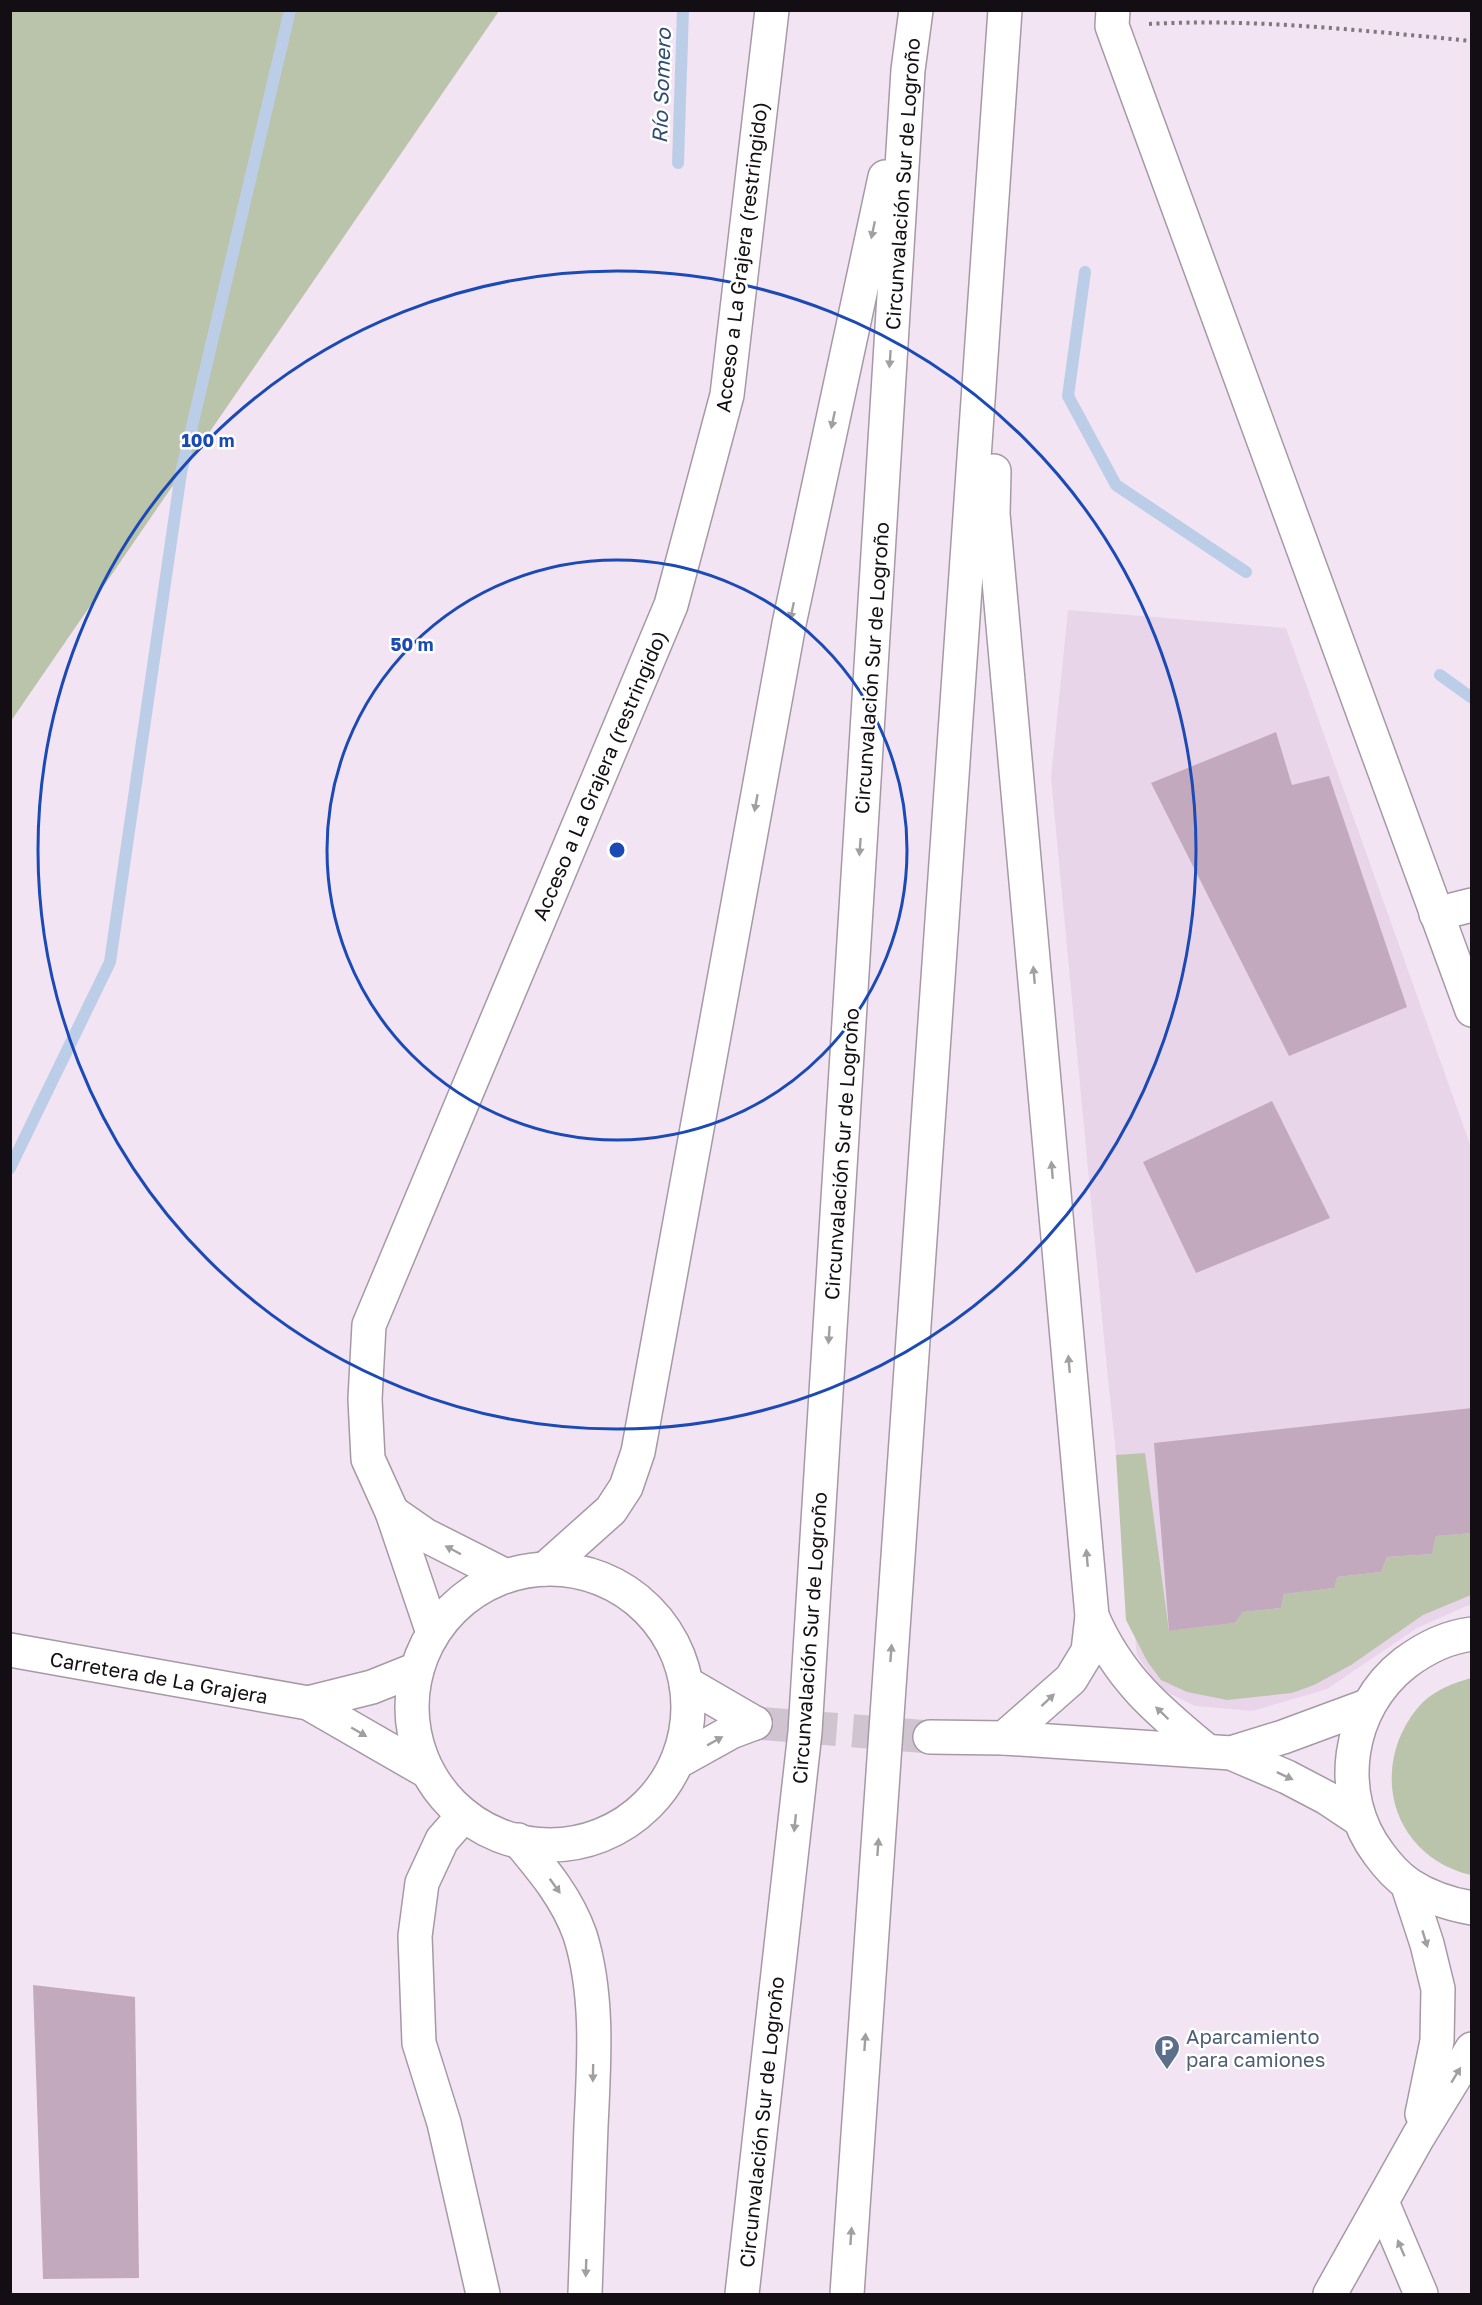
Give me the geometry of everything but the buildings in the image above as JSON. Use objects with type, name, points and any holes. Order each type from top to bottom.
[{"type":"main road","name":"Acceso a La Grajera (restringido)","points":[[433,1634],[392,1512],[368,1460],[365,1399],[369,1325],[671,605],[727,395],[772,10]]},
{"type":"main road","name":"Circunvalación Sur de Logroño","points":[[742,2295],[805,1732],[908,70],[916,10]]},
{"type":"main road","points":[[1004,1738],[1071,1679],[1088,1651],[1092,1616],[993,514],[1007,10]]},
{"type":"main road","points":[[847,2295],[1007,10]]},
{"type":"main road","points":[[1113,18],[1472,1010]]},
{"type":"main road","points":[[545,1569],[611,1510],[626,1486],[638,1452],[789,624],[908,70]]},
{"type":"main road","points":[[1436,914],[1472,905]]},
{"type":"main road","points":[[392,1512],[425,1535],[506,1576]]},
{"type":"main road","points":[[545,1569],[584,1572],[621,1587],[652,1612],[674,1645],[686,1683],[687,1723],[677,1762],[664,1785],[627,1821],[604,1833],[580,1841],[555,1845],[518,1840],[484,1828],[464,1815],[444,1795],[428,1772],[416,1739],[412,1704],[417,1669],[424,1650],[453,1608],[478,1589],[506,1576],[545,1569]]},
{"type":"main road","points":[[1092,1616],[1104,1644],[1130,1680],[1164,1716],[1219,1752],[1297,1782],[1360,1820]]},
{"type":"main road","points":[[1472,1634],[1457,1636],[1421,1650],[1390,1674],[1367,1706],[1354,1742],[1351,1782],[1360,1820],[1376,1851],[1387,1865],[1407,1883],[1445,1903],[1472,1908]]},
{"type":"main road","name":"Carretera de La Grajera","points":[[10,1650],[308,1703],[428,1772]]},
{"type":"main road","name":"Carretera de La Grajera","points":[[308,1703],[372,1687],[417,1669]]},
{"type":"main road","points":[[677,1762],[731,1732],[755,1723],[686,1683]]},
{"type":"main road","points":[[930,1737],[1004,1738],[1219,1752],[1283,1737],[1367,1706]]},
{"type":"main road","points":[[464,1815],[442,1840],[422,1883],[415,1936],[419,2043],[444,2123],[483,2295]]},
{"type":"main road","points":[[518,1840],[564,1898],[580,1935],[591,1983],[594,2039],[585,2295]]},
{"type":"main road","points":[[1407,1883],[1427,1944],[1438,1989],[1437,2041],[1418,2137]]},
{"type":"main road","points":[[1330,2295],[1418,2137],[1472,2049]]},
{"type":"main road","points":[[1382,2202],[1421,2295]]},
{"type":"path","points":[[1113,18],[1388,33],[1472,41]]},
{"type":"shaded area","points":[[1068,610],[1286,628],[1471,1147],[1471,1604],[1417,1628],[1327,1689],[1252,1711],[1195,1706],[1159,1688],[1137,1655],[1105,1349],[1051,778]]},
{"type":"green space","points":[[10,11],[499,11],[11,721]]},
{"type":"green space","points":[[1145,1453],[1169,1631],[1235,1623],[1243,1612],[1281,1608],[1284,1594],[1333,1588],[1337,1577],[1381,1572],[1387,1557],[1432,1554],[1436,1536],[1471,1533],[1471,1595],[1423,1615],[1351,1665],[1314,1685],[1292,1693],[1227,1700],[1187,1692],[1161,1680],[1147,1661],[1126,1620],[1116,1455]]},
{"type":"green space","points":[[1472,1678],[1471,1875],[1450,1868],[1431,1857],[1404,1827],[1396,1808],[1392,1788],[1392,1767],[1404,1728],[1423,1702],[1434,1693],[1452,1684]]},
{"type":"waterway","points":[[10,1168],[110,962],[181,473],[290,10]]},
{"type":"waterway","name":"Río Somero","points":[[678,163],[683,10]]},
{"type":"waterway","points":[[1085,272],[1068,396],[1116,485],[1246,572]]},
{"type":"waterway","points":[[1440,675],[1472,698]]},
{"type":"tunnel","points":[[755,1723],[930,1737]]},
{"type":"place","name":"Aparcamiento para camiones","points":[[1167,2071]]}]
